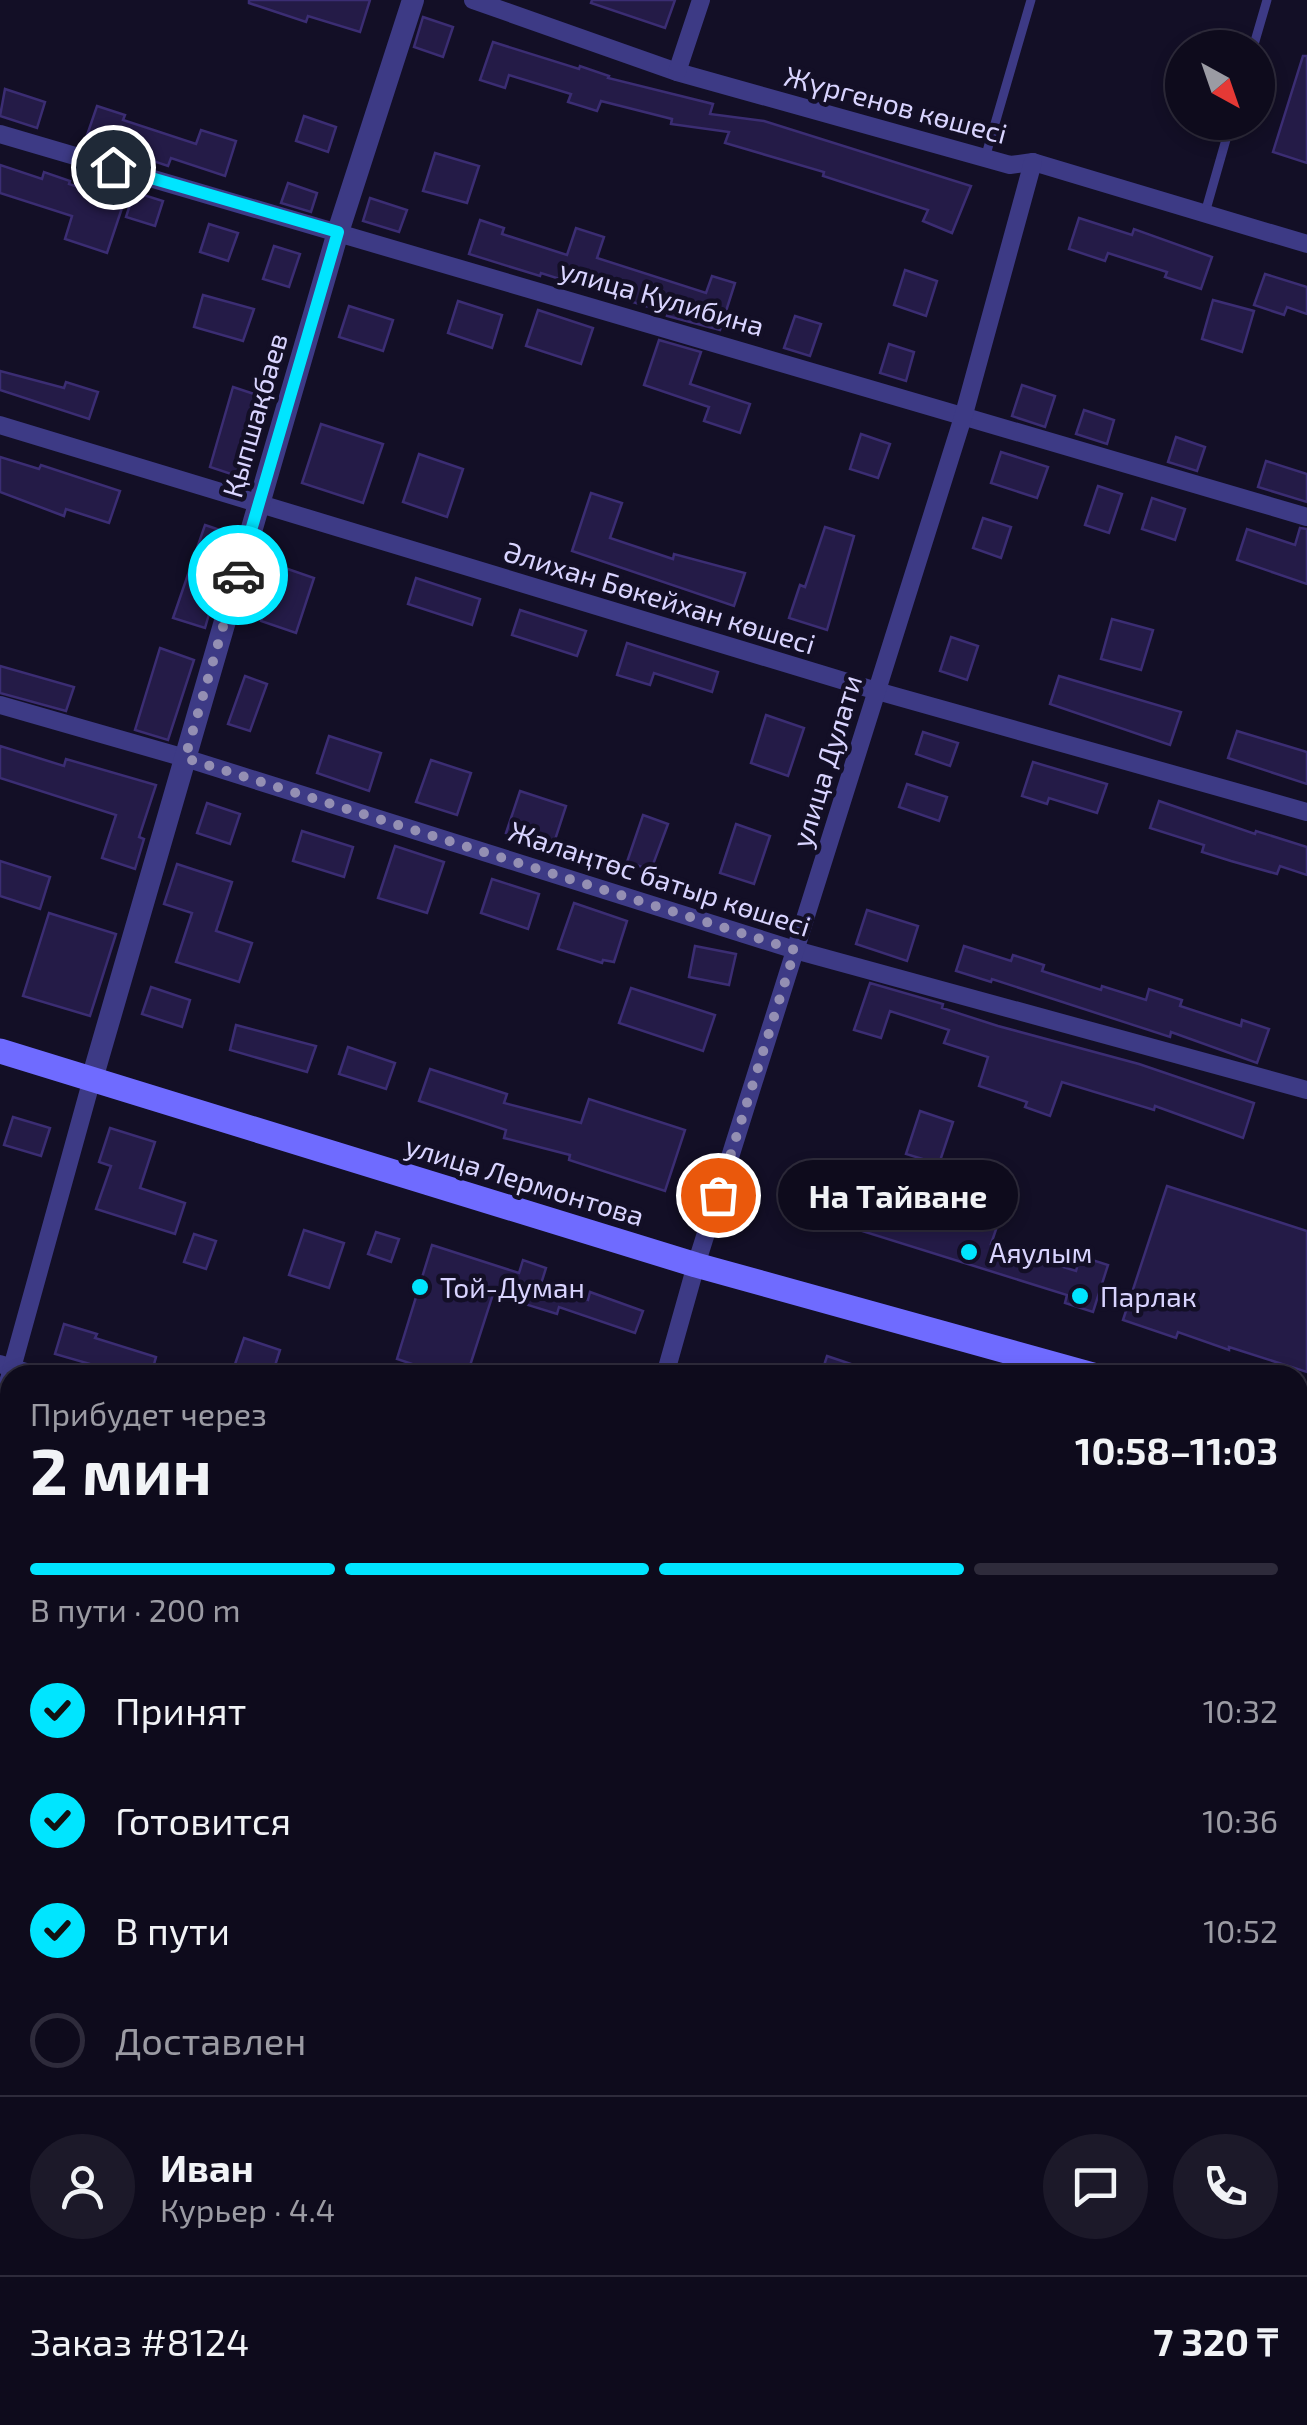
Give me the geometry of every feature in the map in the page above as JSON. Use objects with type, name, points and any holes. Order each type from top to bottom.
[{"type":"main road","name":"улица Лермонтова","points":[[0,1051],[696,1264],[1057,1365]]},
{"type":"street","name":"Қыпшақбаев","points":[[92,1078],[338,232],[413,0]]},
{"type":"street","name":"Жүргенов көшесі","points":[[473,0],[677,72],[1010,165],[1034,162],[1307,244]]},
{"type":"street","points":[[677,72],[701,0]]},
{"type":"street","name":"улица Кулибина","points":[[0,134],[1307,517]]},
{"type":"street","name":"улица Дулати","points":[[668,1365],[696,1264],[964,414],[1034,162]]},
{"type":"street","name":"Әлихан Бөкейхан көшесі","points":[[0,425],[877,690],[1307,812]]},
{"type":"street","name":"Жалаңтөс батыр көшесі","points":[[0,705],[185,758],[795,950],[1307,1090]]},
{"type":"street","points":[[10,1365],[92,1078]]},
{"type":"lane","points":[[984,158],[1031,0]]},
{"type":"lane","points":[[1258,30],[1267,0]]},
{"type":"lane","points":[[1205,213],[1226,140]]},
{"type":"building","points":[[249,0],[370,0],[360,32],[308,16],[306,22]]},
{"type":"building","points":[[675,0],[665,28],[591,3]]},
{"type":"building","points":[[423,17],[453,27],[443,57],[414,47]]},
{"type":"building","points":[[493,42],[579,69],[580,66],[608,78],[713,104],[710,114],[764,121],[971,186],[952,233],[923,221],[928,210],[823,176],[824,172],[725,143],[729,132],[671,124],[672,119],[601,101],[597,111],[568,102],[571,94],[509,75],[505,88],[480,80]]},
{"type":"building","points":[[1303,56],[1307,56],[1307,163],[1273,152]]},
{"type":"building","points":[[5,89],[45,102],[37,128],[0,116]]},
{"type":"building","points":[[97,106],[125,115],[123,120],[196,144],[201,130],[236,141],[225,176],[171,158],[168,166],[114,148],[112,154],[84,144]]},
{"type":"building","points":[[304,116],[336,127],[328,152],[296,141]]},
{"type":"building","points":[[435,153],[479,166],[467,203],[423,191]]},
{"type":"building","points":[[0,165],[42,179],[44,172],[124,202],[107,253],[65,239],[72,216],[0,193]]},
{"type":"building","points":[[288,183],[317,193],[311,212],[281,203]]},
{"type":"building","points":[[134,192],[163,201],[155,226],[126,217]]},
{"type":"building","points":[[370,198],[407,210],[399,232],[363,221]]},
{"type":"building","points":[[1079,218],[1132,235],[1134,229],[1212,257],[1201,289],[1165,277],[1167,272],[1108,253],[1105,261],[1069,249]]},
{"type":"building","points":[[480,220],[504,228],[502,234],[567,255],[576,228],[604,237],[597,258],[706,293],[712,276],[735,283],[720,330],[469,254]]},
{"type":"building","points":[[209,224],[238,233],[228,261],[200,252]]},
{"type":"building","points":[[274,246],[300,254],[289,287],[263,279]]},
{"type":"building","points":[[905,270],[937,281],[926,316],[894,305]]},
{"type":"building","points":[[1265,274],[1307,287],[1307,314],[1287,307],[1284,315],[1254,305]]},
{"type":"building","points":[[203,295],[254,309],[243,341],[194,327]]},
{"type":"building","points":[[1213,300],[1254,311],[1242,352],[1202,339]]},
{"type":"building","points":[[458,301],[502,315],[492,348],[448,333]]},
{"type":"building","points":[[349,306],[393,320],[383,351],[339,337]]},
{"type":"building","points":[[538,310],[593,328],[581,364],[526,346]]},
{"type":"building","points":[[795,316],[821,324],[810,356],[784,348]]},
{"type":"building","points":[[659,340],[701,352],[690,384],[750,404],[740,433],[704,421],[709,407],[644,385]]},
{"type":"building","points":[[889,344],[914,352],[906,381],[880,373]]},
{"type":"building","points":[[0,371],[64,388],[66,382],[98,392],[89,419],[0,390]]},
{"type":"building","points":[[1022,385],[1055,396],[1045,427],[1012,416]]},
{"type":"building","points":[[233,387],[266,398],[240,477],[210,467]]},
{"type":"building","points":[[1084,410],[1114,420],[1107,444],[1076,434]]},
{"type":"building","points":[[321,424],[383,444],[363,503],[302,483]]},
{"type":"building","points":[[861,434],[890,444],[878,478],[850,469]]},
{"type":"building","points":[[1176,437],[1205,447],[1197,471],[1168,462]]},
{"type":"building","points":[[1001,452],[1048,467],[1037,498],[991,483]]},
{"type":"building","points":[[419,454],[463,469],[447,517],[403,502]]},
{"type":"building","points":[[0,457],[39,469],[41,465],[120,491],[109,523],[66,509],[64,516],[0,492]]},
{"type":"building","points":[[1266,461],[1307,474],[1307,502],[1258,487]]},
{"type":"building","points":[[1098,486],[1122,494],[1109,533],[1085,525]]},
{"type":"building","points":[[591,493],[622,503],[610,538],[673,559],[674,554],[745,573],[734,606],[572,551]]},
{"type":"building","points":[[1152,498],[1185,509],[1175,540],[1142,529]]},
{"type":"building","points":[[983,518],[1011,527],[1001,558],[973,548]]},
{"type":"building","points":[[205,525],[232,534],[205,628],[173,618]]},
{"type":"building","points":[[825,527],[854,536],[827,630],[789,618],[800,585],[805,587]]},
{"type":"building","points":[[1300,528],[1307,529],[1307,584],[1237,560],[1247,529],[1295,545]]},
{"type":"building","points":[[279,566],[314,578],[296,633],[261,621]]},
{"type":"building","points":[[416,578],[480,599],[472,625],[408,604]]},
{"type":"building","points":[[520,610],[586,631],[577,656],[512,635]]},
{"type":"building","points":[[1112,619],[1153,630],[1141,670],[1101,659]]},
{"type":"building","points":[[951,637],[978,646],[967,680],[940,671]]},
{"type":"building","points":[[627,643],[718,672],[712,692],[654,673],[650,685],[617,675]]},
{"type":"building","points":[[160,648],[194,660],[168,740],[135,730]]},
{"type":"building","points":[[0,666],[74,687],[66,711],[0,693]]},
{"type":"building","points":[[245,676],[267,684],[250,731],[228,724]]},
{"type":"building","points":[[1059,676],[1181,712],[1170,745],[1050,704]]},
{"type":"building","points":[[766,715],[804,728],[788,776],[751,763]]},
{"type":"building","points":[[1237,731],[1307,752],[1307,784],[1228,758]]},
{"type":"building","points":[[923,732],[958,743],[950,766],[916,754]]},
{"type":"building","points":[[329,736],[381,753],[369,791],[317,773]]},
{"type":"building","points":[[0,746],[64,766],[66,759],[156,785],[139,837],[144,839],[135,869],[102,858],[116,815],[0,778]]},
{"type":"building","points":[[431,760],[471,773],[457,815],[416,802]]},
{"type":"building","points":[[1033,762],[1107,784],[1097,813],[1049,798],[1047,804],[1022,796]]},
{"type":"building","points":[[907,784],[947,797],[939,821],[899,807]]},
{"type":"building","points":[[520,791],[566,806],[552,849],[506,833]]},
{"type":"building","points":[[1159,801],[1255,834],[1256,831],[1307,847],[1307,875],[1280,866],[1277,874],[1231,861],[1202,852],[1204,845],[1150,828]]},
{"type":"building","points":[[207,803],[240,814],[230,844],[197,833]]},
{"type":"building","points":[[643,815],[668,824],[651,870],[627,862]]},
{"type":"building","points":[[736,824],[770,836],[754,884],[720,873]]},
{"type":"building","points":[[302,831],[353,847],[344,877],[293,861]]},
{"type":"building","points":[[395,846],[444,862],[427,913],[378,898]]},
{"type":"building","points":[[0,861],[50,877],[40,909],[0,896]]},
{"type":"building","points":[[177,864],[232,882],[216,931],[252,943],[239,982],[176,962],[192,913],[164,904]]},
{"type":"building","points":[[492,879],[539,894],[528,929],[481,913]]},
{"type":"building","points":[[574,903],[627,921],[614,962],[602,963],[558,949]]},
{"type":"building","points":[[867,910],[918,926],[907,961],[856,944]]},
{"type":"building","points":[[49,913],[116,934],[90,1016],[23,996]]},
{"type":"building","points":[[695,946],[736,954],[729,985],[689,977]]},
{"type":"building","points":[[964,946],[1011,961],[1013,955],[1044,965],[1042,971],[1101,990],[1102,986],[1146,1000],[1149,989],[1182,1000],[1180,1006],[1241,1026],[1242,1020],[1269,1029],[1257,1063],[1171,1032],[1170,1037],[956,971]]},
{"type":"building","points":[[870,983],[1254,1103],[1243,1138],[1155,1106],[1154,1110],[1062,1082],[1050,1116],[1025,1107],[1027,1102],[979,1086],[988,1057],[944,1043],[949,1030],[890,1011],[881,1038],[854,1030]]},
{"type":"building","points":[[151,987],[190,1000],[182,1027],[142,1014]]},
{"type":"building","points":[[631,988],[715,1015],[703,1051],[619,1023]]},
{"type":"building","points":[[236,1025],[316,1046],[307,1072],[230,1050]]},
{"type":"building","points":[[348,1047],[395,1063],[386,1089],[339,1074]]},
{"type":"building","points":[[430,1069],[507,1094],[504,1103],[581,1123],[589,1099],[685,1130],[665,1191],[569,1160],[570,1155],[504,1138],[506,1130],[419,1101]]},
{"type":"building","points":[[920,1111],[953,1122],[939,1164],[906,1154]]},
{"type":"building","points":[[13,1117],[50,1128],[41,1156],[4,1145]]},
{"type":"building","points":[[110,1128],[155,1142],[140,1188],[185,1203],[175,1234],[96,1209],[111,1166],[99,1162]]},
{"type":"building","points":[[798,1170],[842,1184],[828,1227],[784,1212]]},
{"type":"building","points":[[1167,1186],[1307,1231],[1307,1365],[1285,1365],[1178,1332],[1176,1338],[1123,1320]]},
{"type":"building","points":[[874,1195],[959,1224],[967,1200],[1002,1212],[991,1244],[1076,1271],[1080,1256],[1108,1265],[1093,1312],[1065,1303],[1067,1295],[862,1231]]},
{"type":"building","points":[[304,1230],[344,1243],[329,1288],[289,1275]]},
{"type":"building","points":[[376,1232],[399,1239],[391,1262],[368,1254]]},
{"type":"building","points":[[194,1234],[216,1241],[206,1269],[184,1262]]},
{"type":"building","points":[[432,1245],[519,1273],[523,1260],[546,1268],[541,1284],[588,1300],[590,1292],[643,1311],[635,1333],[559,1307],[557,1314],[493,1294],[470,1365],[415,1365],[397,1359]]},
{"type":"building","points":[[64,1324],[156,1357],[154,1365],[93,1365],[55,1354]]},
{"type":"building","points":[[244,1338],[280,1350],[275,1365],[235,1365]]},
{"type":"building","points":[[827,1356],[854,1365],[824,1365]]},
{"type":"way so far","points":[[238,575],[185,758],[795,950],[718,1195]]},
{"type":"place","name":"На Тайване","points":[[718,1195]]},
{"type":"place","name":"Аяулым","points":[[969,1252]]},
{"type":"place","name":"Той-Думан","points":[[420,1287]]},
{"type":"place","name":"Парлак","points":[[1080,1296]]},
{"type":"route","points":[[113,167],[338,232],[238,575]]}]
